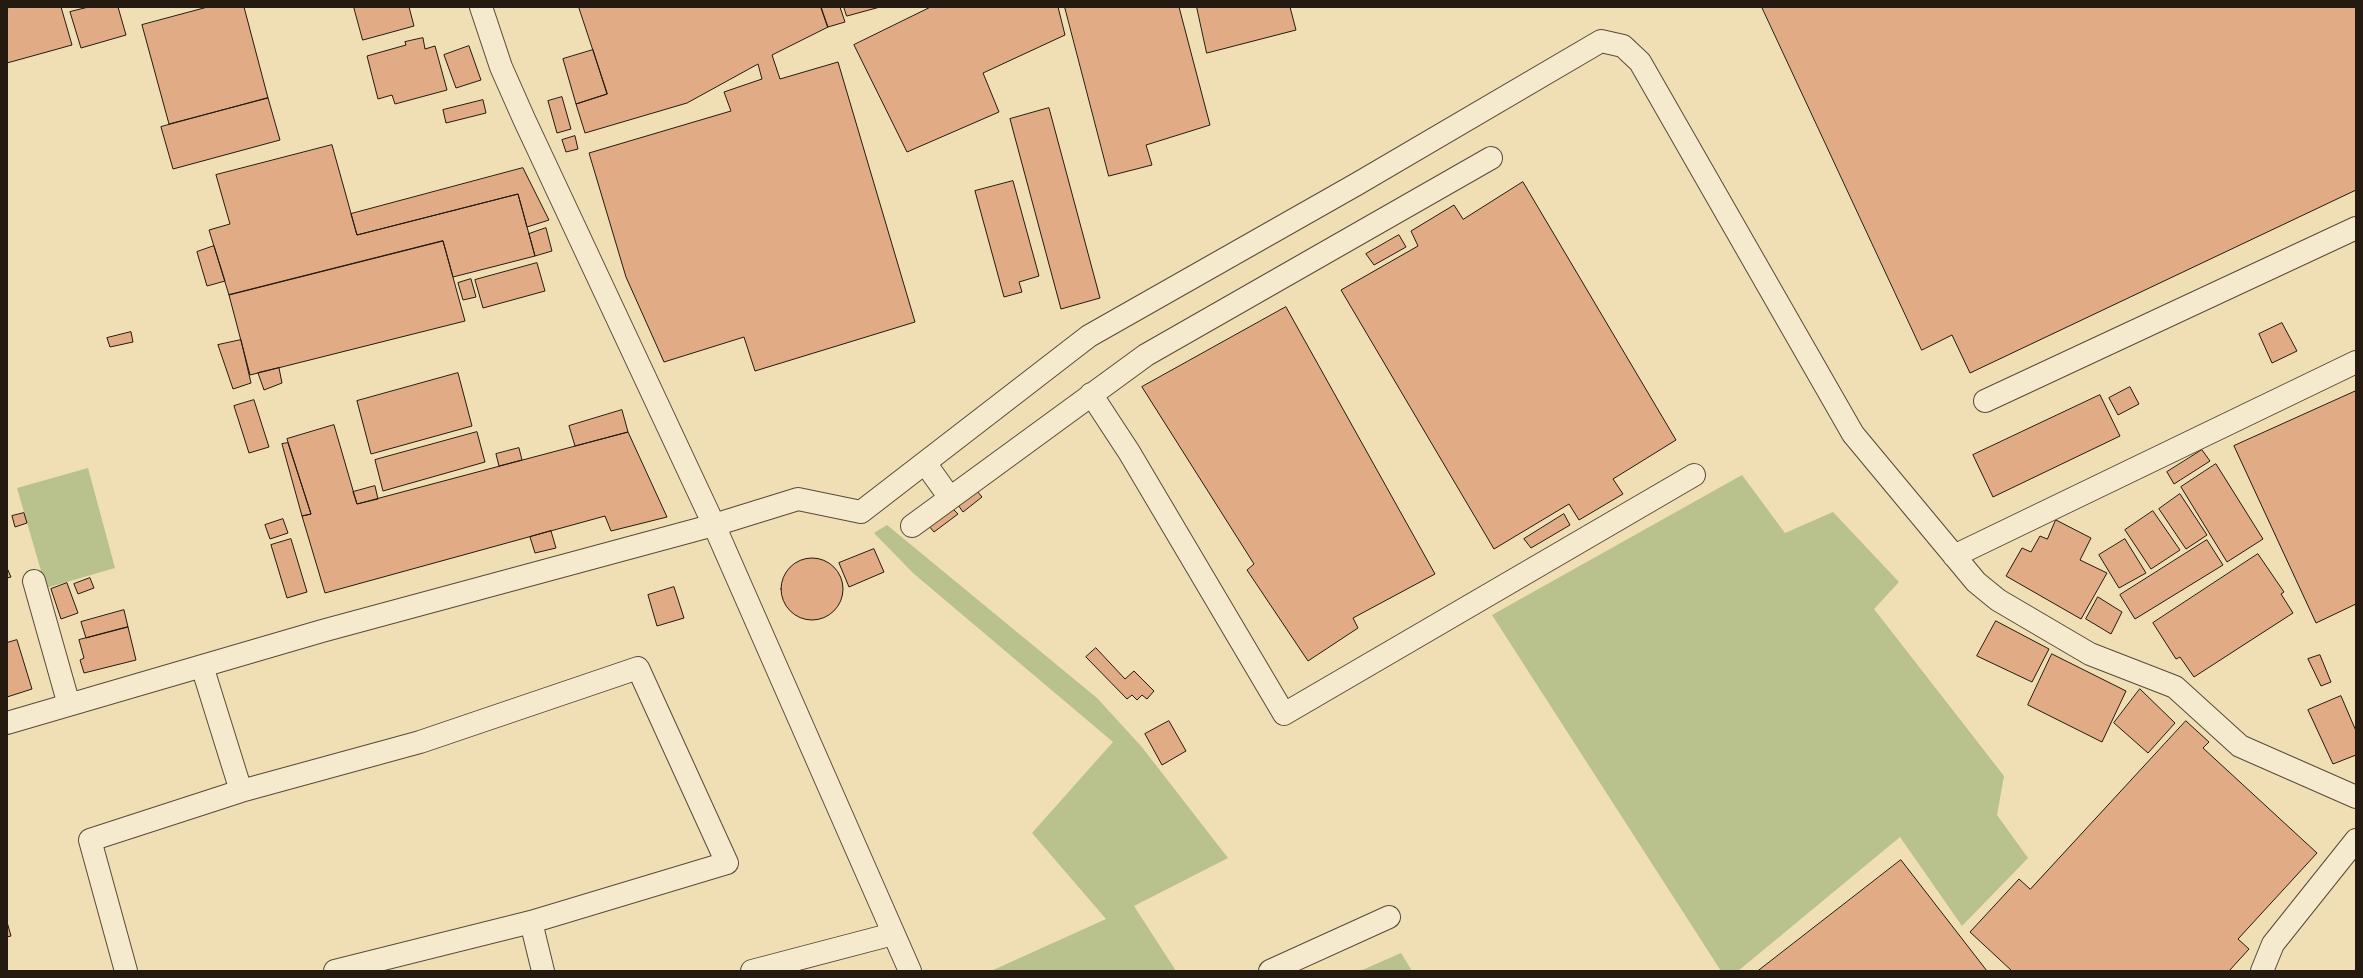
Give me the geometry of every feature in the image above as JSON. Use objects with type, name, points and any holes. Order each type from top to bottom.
[{"type":"street","points":[[481,7],[501,66],[524,120],[714,525],[910,971]]},
{"type":"street","points":[[7,723],[322,631],[714,525],[798,499],[861,512],[1088,336],[1357,184],[1601,41],[1623,46],[1640,62],[1853,434],[1976,582],[1998,600],[2090,654],[2175,687],[2240,746],[2356,797]]},
{"type":"street","points":[[912,526],[1146,355],[1491,158]]},
{"type":"street","points":[[1985,401],[2356,228]]},
{"type":"street","points":[[1954,556],[2356,362]]},
{"type":"street","points":[[1091,394],[1129,452],[1284,714],[1694,475]]},
{"type":"street","points":[[924,463],[950,498]]},
{"type":"street","points":[[34,581],[69,705]]},
{"type":"street","points":[[202,666],[241,791]]},
{"type":"street","points":[[126,971],[90,840],[241,791],[420,742],[638,668],[727,863],[531,922],[335,971]]},
{"type":"street","points":[[2262,971],[2273,944],[2356,840]]},
{"type":"street","points":[[1270,971],[1389,917]]},
{"type":"street","points":[[531,922],[543,971]]},
{"type":"street","points":[[752,971],[894,934]]},
{"type":"green space","points":[[88,468],[115,568],[46,588],[17,488]]},
{"type":"green space","points":[[1742,475],[1785,533],[1833,512],[1899,582],[1874,609],[2004,776],[1997,815],[2028,858],[1962,926],[1900,837],[1738,971],[1721,971],[1492,615]]},
{"type":"green space","points":[[887,525],[1097,698],[1141,746],[1228,858],[1134,906],[1176,971],[991,971],[1106,919],[1032,833],[1113,742],[913,573],[874,533]]},
{"type":"green space","points":[[1401,953],[1412,971],[1360,971]]},
{"type":"building","points":[[8,7],[61,7],[72,45],[7,63]]},
{"type":"building","points":[[89,7],[118,7],[126,35],[81,48],[70,12]]},
{"type":"building","points":[[208,7],[244,7],[268,98],[169,124],[142,25]]},
{"type":"building","points":[[354,7],[409,7],[414,26],[363,40]]},
{"type":"building","points":[[579,7],[821,7],[828,27],[772,55],[780,79],[838,62],[915,322],[755,371],[744,337],[664,362],[626,277],[589,153],[731,111],[724,92],[762,79],[758,64],[687,103],[585,133],[576,104],[607,94]]},
{"type":"building","points":[[821,7],[840,7],[845,22],[828,27]]},
{"type":"building","points":[[844,7],[880,7],[847,16]]},
{"type":"building","points":[[931,7],[1058,7],[1065,35],[983,73],[999,112],[907,152],[854,45]]},
{"type":"building","points":[[1065,7],[1179,7],[1210,125],[1146,145],[1152,165],[1109,176]]},
{"type":"building","points":[[1197,7],[1290,7],[1296,30],[1207,53]]},
{"type":"building","points":[[1762,7],[2356,7],[2356,190],[1970,373],[1952,335],[1922,350]]},
{"type":"building","points":[[423,38],[425,49],[435,46],[447,90],[395,104],[392,95],[378,99],[367,56],[406,45],[405,42]]},
{"type":"building","points":[[469,46],[481,80],[456,88],[444,55]]},
{"type":"building","points":[[593,50],[607,94],[576,104],[563,59]]},
{"type":"building","points":[[562,97],[571,129],[557,133],[548,101]]},
{"type":"building","points":[[268,98],[280,140],[173,169],[161,127]]},
{"type":"building","points":[[483,100],[486,113],[446,123],[443,110]]},
{"type":"building","points":[[1049,108],[1100,298],[1061,309],[1010,119]]},
{"type":"building","points":[[575,136],[578,149],[566,152],[562,140]]},
{"type":"building","points":[[332,145],[357,235],[518,194],[535,256],[453,277],[443,241],[229,295],[209,230],[230,224],[216,175]]},
{"type":"building","points":[[523,168],[549,220],[527,227],[518,194],[357,235],[351,214]]},
{"type":"building","points":[[1013,181],[1039,276],[1019,282],[1022,292],[1004,297],[975,191]]},
{"type":"building","points":[[1523,182],[1676,440],[1613,479],[1623,494],[1579,520],[1569,504],[1494,549],[1341,290],[1418,246],[1411,231],[1454,205],[1463,219]]},
{"type":"building","points":[[546,228],[552,251],[535,256],[529,234]]},
{"type":"building","points":[[1399,235],[1406,247],[1374,265],[1366,254]]},
{"type":"building","points":[[443,241],[465,321],[250,375],[229,295]]},
{"type":"building","points":[[214,246],[225,281],[207,286],[197,252]]},
{"type":"building","points":[[537,263],[545,291],[483,308],[475,280]]},
{"type":"building","points":[[471,279],[476,297],[463,300],[458,283]]},
{"type":"building","points":[[1286,307],[1435,574],[1353,618],[1358,628],[1308,661],[1247,570],[1254,564],[1142,387]]},
{"type":"building","points":[[2282,323],[2297,351],[2272,363],[2259,334]]},
{"type":"building","points":[[131,332],[133,342],[110,347],[107,338]]},
{"type":"building","points":[[241,340],[251,383],[233,389],[218,345]]},
{"type":"building","points":[[279,368],[282,383],[264,390],[258,373]]},
{"type":"building","points":[[458,373],[472,426],[371,454],[357,401]]},
{"type":"building","points":[[2130,387],[2139,404],[2118,415],[2109,398]]},
{"type":"building","points":[[2356,391],[2356,604],[2316,623],[2234,446]]},
{"type":"building","points":[[2100,395],[2120,436],[1993,497],[1973,455]]},
{"type":"building","points":[[254,400],[269,447],[249,453],[234,406]]},
{"type":"building","points":[[622,410],[628,432],[575,446],[569,426]]},
{"type":"building","points":[[334,425],[357,504],[628,432],[667,517],[611,531],[605,516],[325,593],[302,516],[311,514],[287,439]]},
{"type":"building","points":[[477,432],[485,462],[383,491],[375,460]]},
{"type":"building","points":[[288,443],[311,514],[302,516],[282,444]]},
{"type":"building","points":[[519,448],[522,460],[499,466],[496,454]]},
{"type":"building","points":[[2202,450],[2210,461],[2174,484],[2167,472]]},
{"type":"building","points":[[2216,464],[2263,539],[2227,562],[2181,487]]},
{"type":"building","points":[[375,486],[378,499],[357,504],[353,492]]},
{"type":"building","points":[[977,491],[982,497],[963,512],[958,505]]},
{"type":"building","points":[[2180,494],[2207,535],[2186,549],[2159,509]]},
{"type":"building","points":[[951,507],[958,514],[934,532],[928,525]]},
{"type":"building","points":[[2153,511],[2180,550],[2151,569],[2125,530]]},
{"type":"building","points":[[24,513],[27,523],[15,527],[12,516]]},
{"type":"building","points":[[1564,514],[1570,525],[1531,548],[1524,539]]},
{"type":"building","points":[[283,519],[288,533],[270,539],[265,525]]},
{"type":"building","points":[[2056,520],[2091,538],[2080,560],[2107,573],[2081,619],[2006,576],[2022,548],[2031,552],[2040,536],[2047,539]]},
{"type":"building","points":[[551,531],[556,548],[535,553],[530,537]]},
{"type":"building","points":[[291,539],[307,592],[287,598],[271,545]]},
{"type":"building","points":[[2125,539],[2146,573],[2119,588],[2099,555]]},
{"type":"building","points":[[2207,540],[2223,565],[2135,619],[2120,595]]},
{"type":"building","points":[[874,549],[884,572],[849,587],[839,563]]},
{"type":"building","points":[[2258,554],[2284,592],[2281,594],[2293,613],[2194,677],[2180,657],[2176,659],[2153,623]]},
{"type":"building","points":[[806,558],[818,558],[834,567],[841,577],[843,589],[841,601],[834,611],[818,620],[806,620],[795,615],[786,606],[781,595],[781,583],[786,572],[795,563]]},
{"type":"building","points":[[7,568],[11,577],[7,578]]},
{"type":"building","points":[[90,578],[94,588],[78,594],[74,584]]},
{"type":"building","points":[[67,583],[78,613],[61,619],[51,589]]},
{"type":"building","points":[[674,587],[684,618],[657,626],[648,595]]},
{"type":"building","points":[[2098,597],[2122,612],[2111,634],[2086,619]]},
{"type":"building","points":[[124,610],[128,627],[86,638],[81,622]]},
{"type":"building","points":[[1996,621],[2049,649],[2032,682],[1977,656]]},
{"type":"building","points":[[128,627],[136,660],[84,673],[80,660],[84,658],[79,640]]},
{"type":"building","points":[[17,640],[32,689],[7,697],[7,643]]},
{"type":"building","points":[[1096,648],[1125,679],[1134,671],[1154,691],[1147,699],[1142,695],[1137,700],[1132,695],[1127,699],[1086,657]]},
{"type":"building","points":[[2052,654],[2126,691],[2102,742],[2028,705]]},
{"type":"building","points":[[2320,655],[2331,682],[2321,686],[2308,659]]},
{"type":"building","points":[[2140,689],[2175,723],[2148,753],[2114,723]]},
{"type":"building","points":[[2341,696],[2356,731],[2356,755],[2333,764],[2308,710]]},
{"type":"building","points":[[1169,721],[1186,751],[1162,765],[1145,734]]},
{"type":"building","points":[[2186,721],[2209,742],[2203,748],[2317,853],[2238,939],[2249,949],[2229,971],[2012,971],[1970,932],[2019,879],[2030,889]]},
{"type":"building","points":[[1901,860],[1987,971],[1758,971]]},
{"type":"building","points":[[7,922],[11,936],[7,937]]}]
